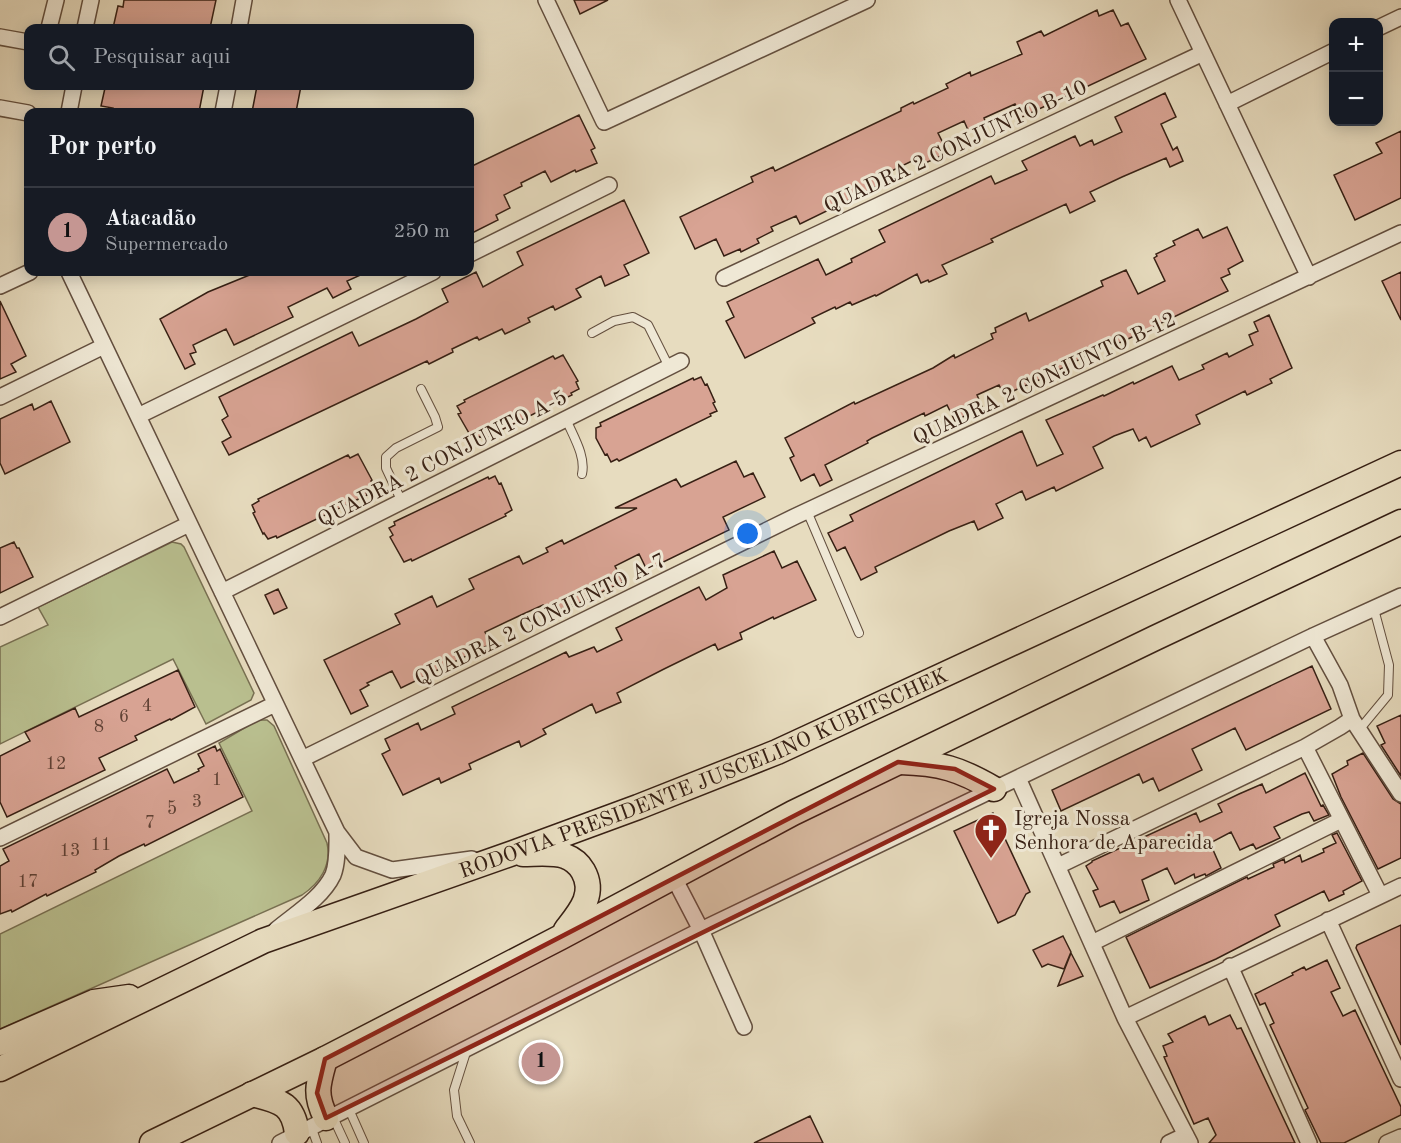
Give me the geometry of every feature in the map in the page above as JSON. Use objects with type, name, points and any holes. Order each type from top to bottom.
[{"type":"highway","name":"RODOVIA PRESIDENTE JUSCELINO KUBITSCHEK","points":[[0,1069],[149,994],[263,941],[628,811],[777,752],[1401,463]]},
{"type":"highway","points":[[152,1143],[325,1059],[561,937],[793,813],[1401,522]]},
{"type":"highway","points":[[898,762],[930,763],[955,769],[994,789]]},
{"type":"highway","points":[[513,853],[564,855],[581,867],[587,877],[589,894],[582,910],[561,937]]},
{"type":"highway","points":[[0,1043],[94,1002],[149,994]]},
{"type":"highway","points":[[252,1094],[279,1101],[287,1107],[296,1123],[306,1132],[319,1103],[318,1084],[325,1059]]},
{"type":"street","points":[[51,24],[56,0]]},
{"type":"street","points":[[86,24],[91,0]]},
{"type":"street","points":[[240,24],[244,0]]},
{"type":"street","points":[[546,0],[604,122],[867,0]]},
{"type":"street","points":[[1178,0],[1309,277]]},
{"type":"street","points":[[1383,26],[1401,17]]},
{"type":"street","points":[[0,37],[24,41]]},
{"type":"street","name":"QUADRA 2 CONJUNTO B-10","points":[[724,278],[1203,53]]},
{"type":"street","points":[[1227,104],[1329,53]]},
{"type":"street","points":[[70,108],[73,90]]},
{"type":"street","points":[[224,108],[227,90]]},
{"type":"street","points":[[0,108],[24,112]]},
{"type":"street","points":[[474,252],[609,185]]},
{"type":"street","name":"QUADRA 2 CONJUNTO B-12","points":[[802,514],[1401,233]]},
{"type":"street","points":[[0,286],[24,275]]},
{"type":"street","points":[[71,276],[337,832],[356,858],[392,870],[513,853]]},
{"type":"street","points":[[138,416],[425,276]]},
{"type":"street","points":[[0,397],[104,346]]},
{"type":"street","name":"QUADRA 2 CONJUNTO A-5","points":[[222,592],[675,364]]},
{"type":"street","name":"QUADRA 2 CONJUNTO A-7","points":[[302,759],[802,514]]},
{"type":"street","points":[[0,617],[189,524]]},
{"type":"street","points":[[306,1132],[348,1107],[701,930],[1401,596]]},
{"type":"street","points":[[1314,636],[1340,685],[1356,724],[1401,794]]},
{"type":"street","points":[[0,838],[276,704]]},
{"type":"street","points":[[1058,866],[1305,747],[1340,727],[1356,724]]},
{"type":"street","points":[[1305,747],[1380,895]]},
{"type":"street","points":[[1018,778],[1125,1018],[1188,1139],[1169,1143]]},
{"type":"street","points":[[1092,943],[1341,820]]},
{"type":"street","points":[[263,941],[313,900],[325,887],[335,867],[337,832]]},
{"type":"street","points":[[673,876],[701,930],[744,1026]]},
{"type":"street","points":[[1125,1018],[1401,886]]},
{"type":"street","points":[[1328,920],[1401,1079]]},
{"type":"street","points":[[1230,966],[1309,1143]]},
{"type":"street","points":[[1387,1143],[1401,1137]]},
{"type":"lane","points":[[592,333],[614,321],[633,317],[648,325],[675,364]]},
{"type":"lane","points":[[402,502],[386,468],[386,457],[396,448],[438,427],[421,389]]},
{"type":"lane","points":[[566,419],[584,465],[582,474]]},
{"type":"lane","points":[[802,514],[859,633]]},
{"type":"lane","points":[[1356,724],[1388,695],[1389,665],[1374,609]]},
{"type":"lane","points":[[468,1047],[454,1090],[457,1116],[470,1143]]},
{"type":"lane","points":[[348,1107],[364,1143]]},
{"type":"lane","points":[[306,1132],[345,1143]]},
{"type":"highlighted area","points":[[898,762],[955,769],[994,789],[326,1118],[317,1093],[325,1059]]},
{"type":"green space","points":[[172,542],[184,547],[254,693],[251,700],[206,724],[173,659],[0,744],[0,647],[48,625],[38,607]]},
{"type":"green space","points":[[258,720],[267,720],[274,726],[327,843],[326,866],[314,885],[302,895],[0,1029],[0,934],[252,811],[219,743]]},
{"type":"building","points":[[124,0],[216,0],[211,24],[114,24],[118,6],[123,7]]},
{"type":"building","points":[[574,0],[608,0],[580,14]]},
{"type":"building","points":[[1097,10],[1099,16],[1113,10],[1121,26],[1128,23],[1146,59],[1022,117],[1015,104],[984,118],[985,121],[968,130],[964,121],[938,133],[948,153],[923,164],[920,157],[877,178],[880,185],[800,224],[796,216],[771,227],[773,231],[757,239],[759,243],[741,252],[740,249],[724,256],[716,239],[695,249],[680,217],[753,182],[751,177],[773,167],[775,171],[901,111],[901,108],[913,102],[914,104],[948,88],[946,84],[970,72],[971,76],[1022,54],[1017,42],[1041,31],[1044,36]]},
{"type":"building","points":[[105,90],[203,90],[200,108],[101,106]]},
{"type":"building","points":[[256,90],[300,90],[297,108],[253,108]]},
{"type":"building","points":[[1165,93],[1176,117],[1161,124],[1173,150],[1177,147],[1183,161],[1170,167],[1166,158],[1122,177],[1090,192],[1095,201],[1070,213],[1066,204],[991,239],[993,242],[942,265],[947,274],[921,283],[917,274],[876,296],[852,305],[850,302],[836,309],[835,307],[812,318],[815,323],[745,358],[726,321],[734,317],[727,302],[818,259],[826,275],[885,242],[879,230],[991,176],[995,184],[1027,170],[1022,161],[1075,136],[1080,146],[1092,140],[1094,145],[1122,132],[1115,117]]},
{"type":"building","points":[[579,115],[595,148],[591,150],[597,163],[576,172],[575,170],[551,182],[545,171],[521,183],[522,186],[504,195],[510,208],[496,215],[498,220],[474,232],[474,165]]},
{"type":"building","points":[[1401,131],[1401,198],[1355,220],[1334,175],[1382,153],[1376,143]]},
{"type":"building","points":[[624,200],[649,253],[624,265],[629,275],[605,286],[601,276],[576,289],[581,297],[555,310],[553,306],[528,318],[530,322],[505,334],[502,329],[479,340],[477,337],[429,364],[427,361],[229,455],[222,442],[231,437],[222,420],[228,416],[219,397],[352,332],[359,346],[416,319],[448,302],[442,289],[468,276],[474,276],[476,272],[483,287],[523,265],[517,252]]},
{"type":"building","points":[[1227,227],[1243,261],[1228,269],[1230,274],[1221,278],[1228,291],[1128,339],[1103,350],[1102,348],[1029,385],[1004,395],[999,385],[977,395],[982,407],[955,421],[947,405],[925,416],[924,413],[872,438],[867,441],[868,443],[825,465],[832,480],[820,486],[814,474],[801,481],[790,458],[794,456],[785,438],[854,402],[855,404],[933,368],[954,355],[955,358],[993,339],[991,334],[996,332],[995,328],[1026,313],[1029,321],[1103,286],[1101,281],[1126,270],[1138,294],[1165,281],[1154,258],[1156,254],[1175,245],[1173,241],[1198,229],[1203,238]]},
{"type":"building","points":[[1401,272],[1401,320],[1382,281]]},
{"type":"building","points":[[247,276],[358,276],[347,281],[351,289],[333,298],[327,288],[288,307],[293,317],[234,345],[226,329],[193,345],[196,352],[190,354],[195,364],[185,369],[160,319],[208,292]]},
{"type":"building","points":[[0,301],[26,356],[11,364],[16,372],[0,379]]},
{"type":"building","points":[[1269,315],[1292,368],[1270,379],[1272,383],[1247,395],[1245,391],[1196,415],[1200,424],[1151,447],[1146,437],[1139,441],[1133,429],[1114,436],[1093,447],[1103,468],[1056,491],[1054,487],[1026,500],[1022,491],[996,504],[1003,518],[978,530],[974,521],[949,531],[875,567],[877,572],[861,580],[845,547],[837,551],[828,533],[853,521],[850,515],[1022,431],[1037,466],[1063,454],[1046,420],[1172,366],[1179,380],[1204,369],[1202,365],[1227,353],[1229,357],[1253,345],[1249,335],[1258,331],[1254,322]]},
{"type":"building","points":[[563,355],[578,381],[576,382],[579,389],[571,393],[572,395],[483,439],[481,436],[473,440],[458,414],[461,413],[457,406],[465,402],[464,400],[553,356],[555,359]]},
{"type":"building","points":[[701,377],[705,385],[707,384],[717,411],[619,461],[617,459],[611,462],[596,438],[596,428],[601,426],[600,423],[693,378],[694,380]]},
{"type":"building","points":[[51,401],[70,442],[5,474],[0,463],[0,419],[32,404],[34,410]]},
{"type":"building","points":[[358,454],[374,488],[366,492],[367,495],[277,538],[276,536],[268,539],[263,534],[253,513],[255,512],[252,505],[259,501],[258,499],[348,455],[350,458]]},
{"type":"building","points":[[736,461],[744,477],[753,473],[765,497],[723,517],[729,530],[647,570],[639,554],[615,566],[623,582],[548,616],[543,605],[485,632],[491,644],[401,688],[392,671],[367,683],[369,685],[360,690],[368,706],[351,714],[324,660],[400,624],[395,614],[432,596],[437,607],[474,589],[469,579],[519,556],[523,564],[548,552],[546,548],[562,540],[564,544],[637,508],[615,508],[676,479],[681,487]]},
{"type":"building","points":[[495,476],[499,484],[501,483],[512,510],[505,514],[506,516],[412,561],[411,559],[404,562],[390,537],[393,535],[389,528],[395,525],[394,522],[488,477],[489,479]]},
{"type":"building","points":[[14,542],[33,577],[0,593],[0,548]]},
{"type":"building","points":[[774,551],[782,568],[797,561],[816,600],[740,633],[742,639],[718,650],[715,644],[617,693],[621,702],[596,713],[592,704],[543,729],[546,734],[521,747],[519,741],[469,764],[471,769],[441,783],[439,778],[403,795],[382,754],[390,750],[385,739],[418,723],[421,730],[455,714],[452,707],[566,652],[569,657],[594,647],[597,652],[622,640],[616,628],[699,587],[706,600],[727,588],[723,575]]},
{"type":"building","points":[[278,589],[287,608],[274,614],[265,595]]},
{"type":"building","points":[[1312,666],[1331,709],[1246,750],[1235,728],[1192,749],[1202,770],[1159,791],[1153,778],[1143,783],[1139,774],[1061,811],[1052,790]]},
{"type":"building","points":[[178,670],[195,707],[135,736],[137,740],[99,758],[105,770],[7,817],[0,802],[0,756],[30,741],[25,732],[75,708],[79,717]]},
{"type":"building","points":[[1401,715],[1401,776],[1381,745],[1385,743],[1377,726]]},
{"type":"building","points":[[215,746],[217,751],[220,749],[243,797],[145,846],[144,844],[119,856],[95,870],[96,872],[47,896],[46,894],[12,912],[11,910],[0,914],[0,866],[9,861],[3,849],[167,769],[174,783],[199,771],[198,769],[204,766],[198,754]]},
{"type":"building","points":[[1363,753],[1393,799],[1401,804],[1401,858],[1378,869],[1341,797],[1332,774],[1348,765],[1347,761]]},
{"type":"building","points":[[1305,773],[1321,806],[1323,805],[1329,815],[1314,821],[1309,812],[1274,827],[1280,838],[1256,849],[1253,844],[1240,850],[1231,832],[1210,843],[1221,868],[1206,876],[1205,874],[1195,878],[1194,874],[1175,884],[1167,868],[1142,880],[1149,900],[1120,913],[1114,901],[1100,907],[1093,891],[1098,889],[1086,866],[1092,861],[1196,813],[1200,822],[1222,812],[1218,804],[1262,784],[1266,793]]},
{"type":"building","name":"Igreja Nossa Senhora de Aparecida","points":[[993,813],[1030,892],[1026,894],[1015,915],[998,923],[954,831]]},
{"type":"building","points":[[1337,833],[1362,881],[1329,901],[1324,891],[1275,915],[1280,926],[1216,959],[1150,988],[1126,937],[1247,877],[1248,879],[1274,867],[1273,864],[1284,859],[1285,863],[1300,855],[1302,862],[1324,852],[1323,849],[1336,843],[1332,835]]},
{"type":"building","points":[[1401,925],[1401,1045],[1356,948],[1357,945]]},
{"type":"building","points":[[1063,936],[1071,952],[1064,969],[1048,964],[1042,967],[1033,950]]},
{"type":"building","points":[[1071,953],[1083,976],[1058,986]]},
{"type":"building","points":[[1327,960],[1340,988],[1331,992],[1343,1016],[1355,1010],[1401,1107],[1401,1115],[1344,1143],[1321,1143],[1305,1110],[1308,1108],[1270,1025],[1274,1023],[1265,1003],[1260,1005],[1255,994],[1304,967],[1306,970]]},
{"type":"building","points":[[1230,1015],[1237,1029],[1241,1028],[1295,1143],[1209,1143],[1216,1135],[1208,1118],[1194,1124],[1164,1057],[1167,1056],[1163,1046],[1173,1042],[1168,1034],[1205,1016],[1209,1025]]},
{"type":"building","points":[[810,1116],[823,1143],[754,1143]]},
{"type":"place","name":"Igreja Nossa Senhora de Aparecida","points":[[991,859]]},
{"type":"place","name":"Atacadão","points":[[541,1062]]}]
